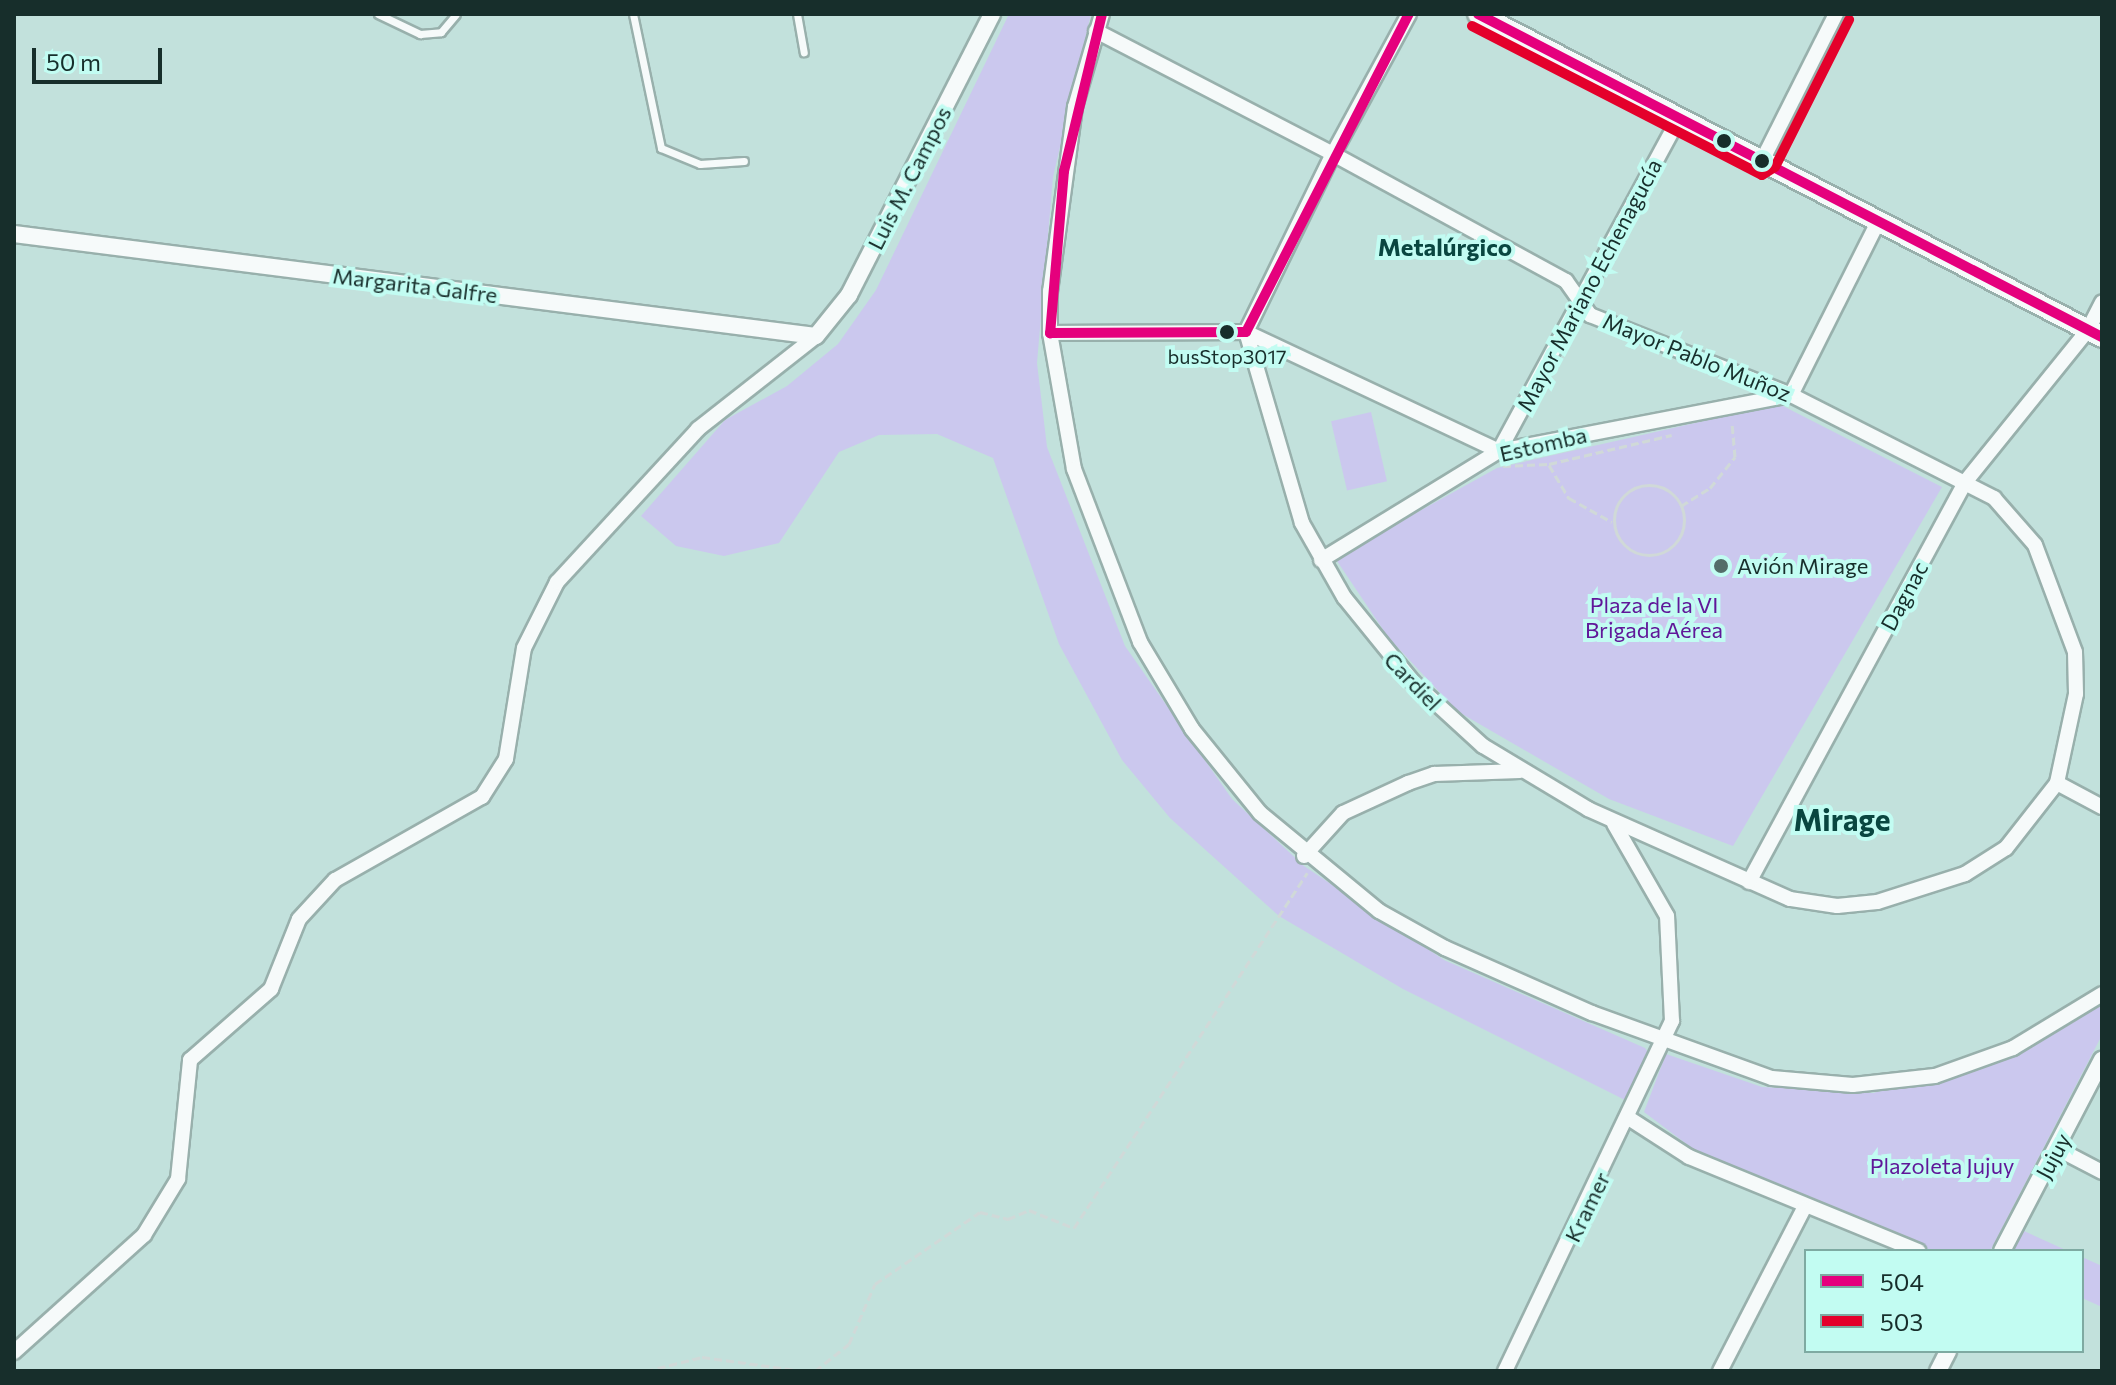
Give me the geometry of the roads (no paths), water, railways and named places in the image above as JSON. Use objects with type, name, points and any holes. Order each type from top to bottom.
[{"type":"main road","points":[[1478,14],[2097,336]]},
{"type":"street","name":"Luis M. Campos","points":[[816,336],[849,295],[992,14]]},
{"type":"street","points":[[1102,14],[1064,171],[1050,333],[1084,506],[1140,642],[1216,761],[1309,859],[1445,948],[1664,1042],[1772,1078],[1892,1081],[1935,1076],[2013,1048],[2102,994]]},
{"type":"street","points":[[1246,332],[1333,154],[1409,14]]},
{"type":"street","points":[[1762,161],[1836,14]]},
{"type":"street","name":"Mayor Pablo Muñoz","points":[[1096,31],[1333,154],[1566,281],[1590,315],[1791,395],[1966,481],[2017,522],[2064,609],[2076,694],[2057,783]]},
{"type":"street","name":"Mayor Mariano Echenagucía","points":[[1499,451],[1679,118]]},
{"type":"street","points":[[1791,395],[1878,222]]},
{"type":"street","name":"Margarita Galfre","points":[[14,234],[816,336]]},
{"type":"street","points":[[2097,336],[2102,302]]},
{"type":"street","points":[[1050,333],[1246,332],[1499,451]]},
{"type":"street","name":"Cardiel","points":[[1246,332],[1302,523],[1321,560],[1413,682],[1520,771],[1588,809],[1790,899],[1837,906],[1915,892],[2006,848],[2057,783]]},
{"type":"street","points":[[14,1352],[144,1235],[178,1179],[190,1060],[271,989],[299,919],[335,880],[482,797],[506,759],[524,648],[557,582],[698,429],[816,336]]},
{"type":"street","name":"Dagnac","points":[[1749,882],[1966,481],[2097,336]]},
{"type":"street","name":"Estomba","points":[[1321,560],[1499,451],[1791,395]]},
{"type":"street","points":[[1309,859],[1343,813],[1408,783],[1434,774],[1520,771]]},
{"type":"street","points":[[2057,783],[2102,807]]},
{"type":"street","name":"Kramer","points":[[1505,1371],[1630,1119],[1664,1042],[1674,987],[1667,916],[1616,825],[1588,809]]},
{"type":"street","name":"Jujuy","points":[[2003,1249],[2102,1060]]},
{"type":"street","points":[[1630,1119],[1689,1157],[1804,1208],[1913,1249]]},
{"type":"street","points":[[2058,1149],[2102,1172]]},
{"type":"street","points":[[1720,1371],[1804,1208]]},
{"type":"street","points":[[1938,1371],[1947,1353]]},
{"type":"lane","points":[[378,14],[420,34],[441,32],[456,14]]},
{"type":"lane","points":[[633,14],[661,148],[700,164],[744,161]]},
{"type":"lane","points":[[797,14],[804,52]]},
{"type":"place","name":"busStop3017","points":[[1227,332]]},
{"type":"place","name":"Avión Mirage","points":[[1721,566]]},
{"type":"district","name":"Metalúrgico","points":[[1445,247]]},
{"type":"district","name":"Mirage","points":[[1842,819]]},
{"type":"park label","name":"Plaza de la VI Brigada Aérea","points":[[1654,616]]},
{"type":"park label","name":"Plazoleta Jujuy","points":[[1942,1166]]}]
